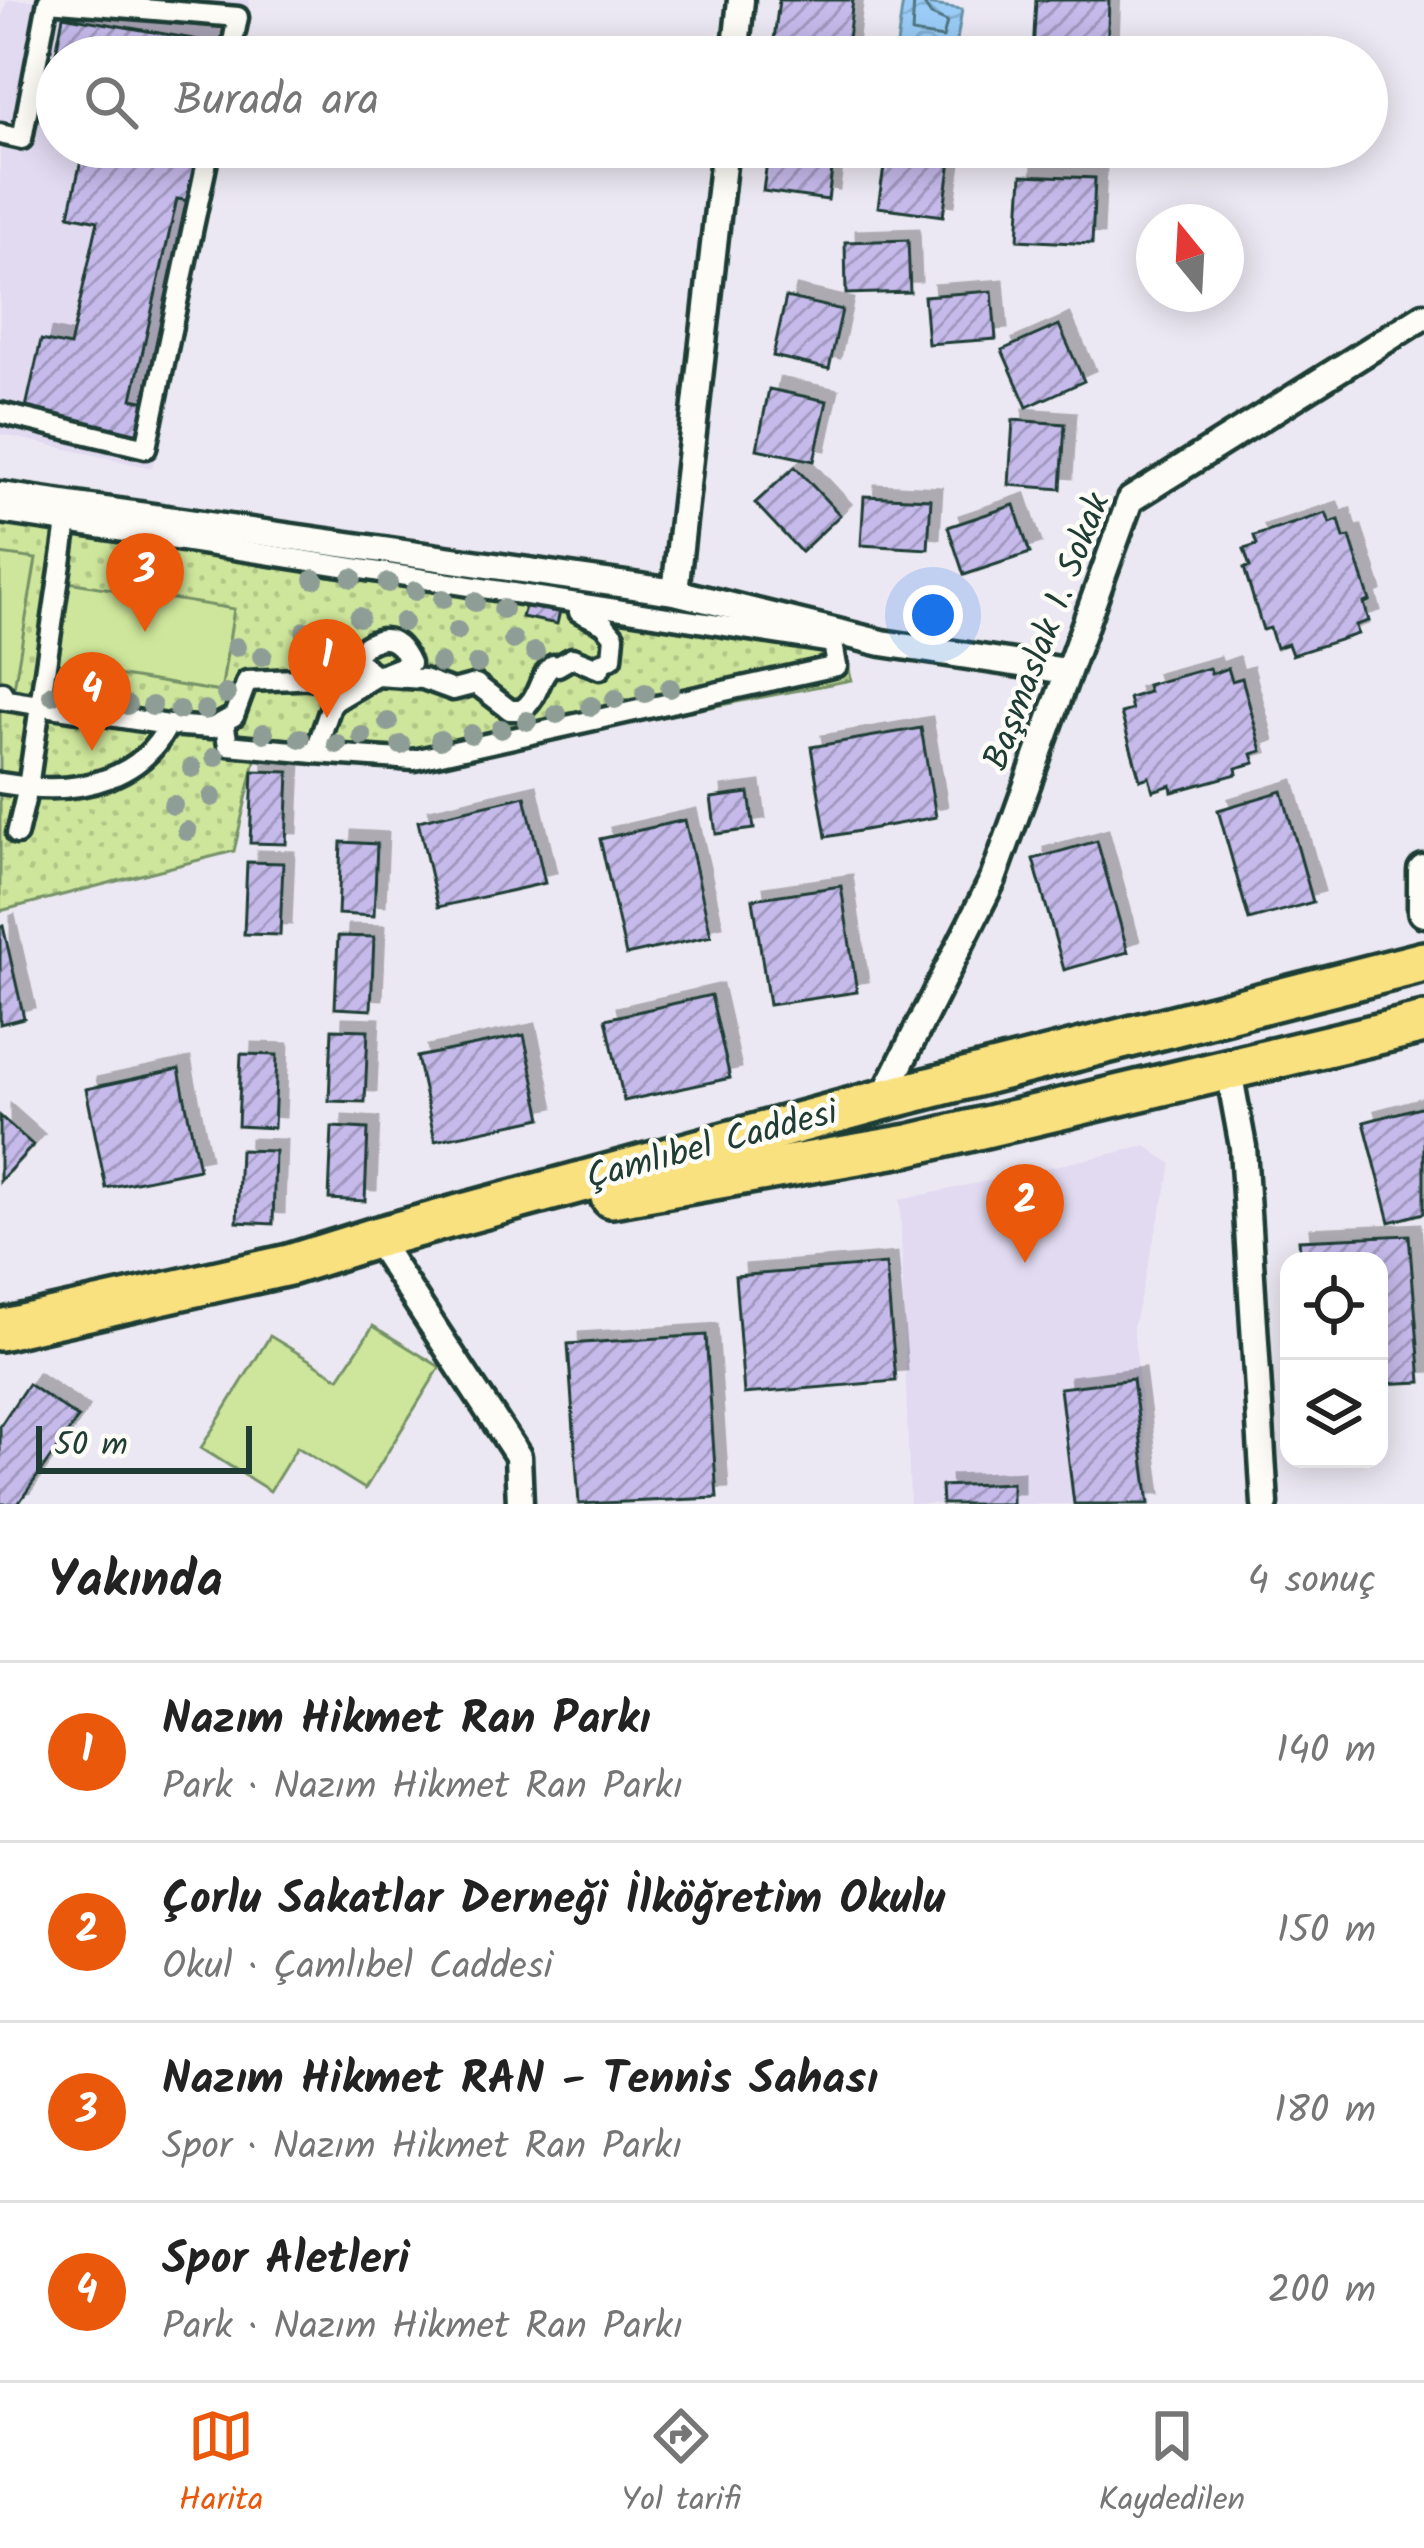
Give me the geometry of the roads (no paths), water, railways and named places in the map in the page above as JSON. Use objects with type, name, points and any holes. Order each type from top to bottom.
[{"type":"main road","name":"Çamlıbel Caddesi","points":[[0,1330],[289,1265],[883,1100],[1424,962]]},
{"type":"main road","points":[[375,1238],[909,1145],[1424,1023]]},
{"type":"street","points":[[737,36],[741,0]]},
{"type":"street","points":[[41,36],[48,1],[238,17],[234,36]]},
{"type":"street","points":[[0,134],[22,139],[36,65]]},
{"type":"street","points":[[0,413],[146,448],[206,168]]},
{"type":"street","points":[[676,592],[723,168]]},
{"type":"street","name":"Başmaslak 1. Sokak","points":[[883,1100],[993,879],[1130,500],[1424,316]]},
{"type":"street","points":[[0,495],[676,592],[882,643],[1066,671]]},
{"type":"street","points":[[0,513],[833,643],[837,666],[414,760],[228,745],[224,722]]},
{"type":"street","points":[[17,834],[52,655],[67,523]]},
{"type":"street","points":[[1,695],[167,725],[212,728],[235,716],[248,682],[377,676],[423,679],[453,690],[476,684],[510,710],[521,710],[530,705],[545,670],[553,664],[572,658],[600,669],[601,663],[612,658],[614,636],[604,624],[579,613],[578,603]]},
{"type":"street","points":[[315,753],[332,703],[377,676]]},
{"type":"street","points":[[0,783],[78,788],[118,774],[150,752],[167,725]]},
{"type":"street","points":[[1424,871],[1424,911]]},
{"type":"street","points":[[1229,1071],[1243,1147],[1265,1504]]},
{"type":"street","points":[[375,1238],[518,1456],[520,1504]]},
{"type":"water","points":[[903,1],[962,9],[958,36],[898,36]]},
{"type":"place","name":"Nazım Hikmet RAN - Tennis Sahası","points":[[145,632]]},
{"type":"place","name":"Nazım Hikmet Ran Parkı","points":[[327,718]]},
{"type":"place","name":"Spor Aletleri","points":[[92,751]]},
{"type":"place","name":"Çorlu Sakatlar Derneği İlköğretim Okulu","points":[[1025,1263]]}]
